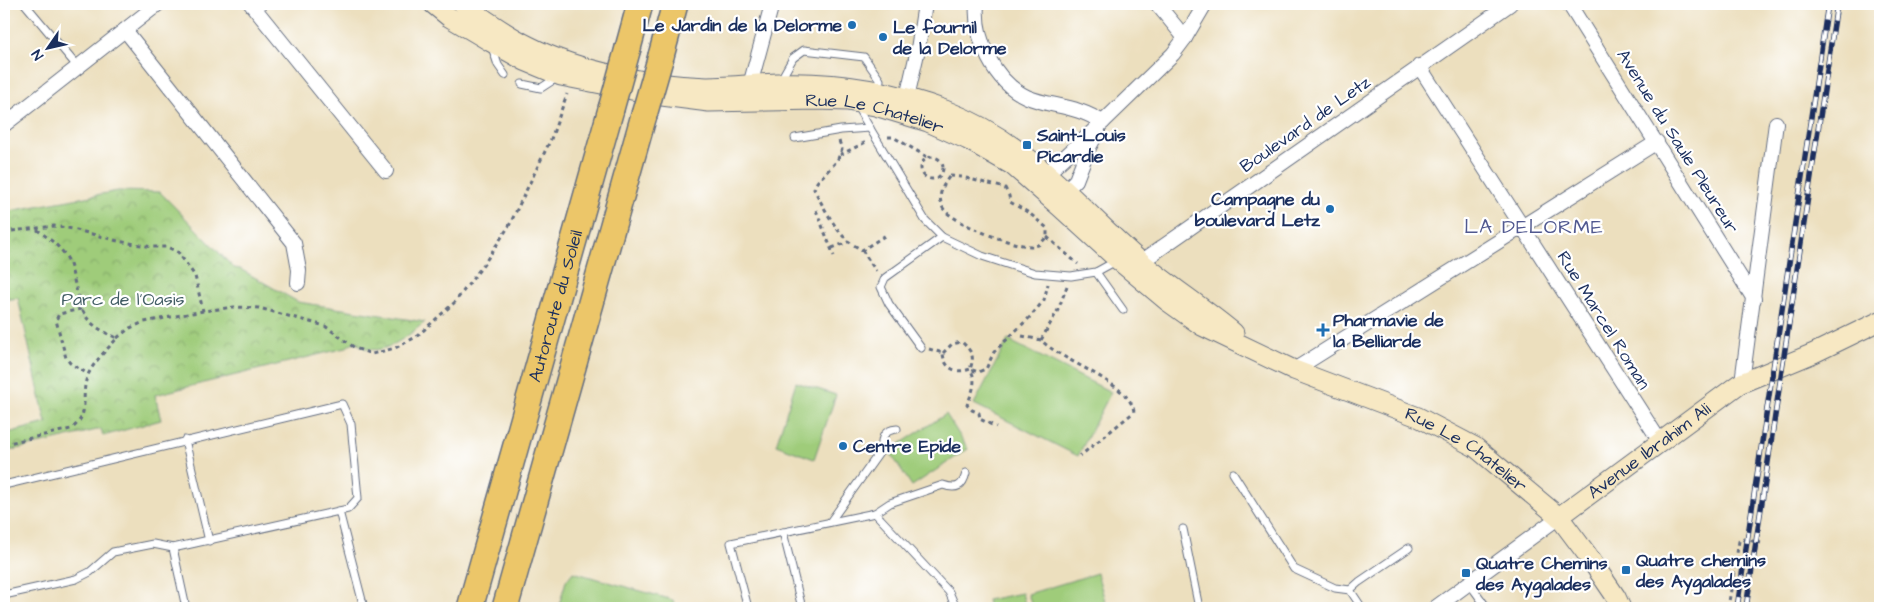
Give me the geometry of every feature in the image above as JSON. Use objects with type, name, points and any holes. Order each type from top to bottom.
[{"type":"highway","name":"Autoroute du Soleil","points":[[470,608],[640,4]]},
{"type":"highway","name":"Autoroute du Soleil","points":[[505,608],[675,4]]},
{"type":"main road","name":"Rue Le Chatelier","points":[[434,4],[450,17],[494,35],[530,46],[567,62],[600,71],[668,84],[709,87],[779,83],[850,86],[876,98],[905,106],[945,110],[992,132],[1061,196],[1141,262],[1262,356]]},
{"type":"main road","name":"Rue Le Chatelier","points":[[462,4],[494,35],[525,61],[561,76],[662,96],[709,102],[817,100],[854,103],[876,98]]},
{"type":"main road","name":"Rue Le Chatelier","points":[[1061,196],[1118,260],[1202,326],[1294,370],[1418,417],[1475,447],[1559,517],[1598,570],[1621,608]]},
{"type":"main road","name":"Avenue Ibrahim Ali","points":[[1559,517],[1742,382],[1814,353],[1880,321]]},
{"type":"street","points":[[4,125],[158,4]]},
{"type":"street","points":[[251,4],[386,171]]},
{"type":"street","points":[[750,85],[772,4]]},
{"type":"street","points":[[905,106],[918,49],[925,4]]},
{"type":"street","points":[[977,4],[976,16],[985,50],[992,66],[1004,80],[1026,97],[1080,111],[1103,122]]},
{"type":"street","points":[[1157,4],[1185,38]]},
{"type":"street","points":[[1041,178],[1103,122],[1173,54],[1205,4]]},
{"type":"street","name":"Boulevard de Letz","points":[[1141,262],[1510,4]]},
{"type":"street","name":"Avenue du Saule Pleureur","points":[[1569,4],[1754,300]]},
{"type":"street","points":[[125,30],[294,243],[299,270],[298,283]]},
{"type":"street","name":"Rue Marcel Roman","points":[[1419,66],[1661,443]]},
{"type":"street","points":[[1061,196],[1076,180],[1088,149],[1103,122]]},
{"type":"street","points":[[1742,382],[1776,123]]},
{"type":"street","points":[[1294,370],[1657,142]]},
{"type":"street","points":[[1118,260],[1141,262]]},
{"type":"street","name":"Avenue Ibrahim Ali","points":[[1435,608],[1559,517]]},
{"type":"lane","points":[[25,4],[77,66]]},
{"type":"lane","points":[[494,35],[498,65],[505,75]]},
{"type":"lane","points":[[779,83],[793,58],[804,50],[864,57],[880,80],[876,98]]},
{"type":"lane","points":[[522,84],[541,88],[561,76]]},
{"type":"lane","points":[[854,103],[926,220],[942,238],[982,256],[1035,272],[1070,276],[1092,272],[1118,260]]},
{"type":"lane","points":[[795,138],[836,131],[870,128]]},
{"type":"lane","points":[[921,348],[889,304],[881,287],[884,278],[942,238]]},
{"type":"lane","points":[[1092,272],[1123,310]]},
{"type":"lane","points":[[4,485],[185,440],[342,404],[351,424],[358,498],[348,509],[209,541],[172,548],[152,544],[113,552],[90,572],[76,579],[4,595]]},
{"type":"lane","points":[[830,522],[882,449],[881,439],[891,429],[897,429]]},
{"type":"lane","points":[[185,440],[209,541]]},
{"type":"lane","points":[[748,608],[731,543],[875,512],[890,503],[943,485],[950,488],[958,486],[964,482],[966,473]]},
{"type":"lane","points":[[1234,473],[1294,569],[1335,588],[1350,590],[1362,608]]},
{"type":"lane","points":[[339,511],[364,608]]},
{"type":"lane","points":[[875,512],[949,592],[956,608]]},
{"type":"lane","points":[[1183,529],[1199,608]]},
{"type":"lane","points":[[783,532],[802,608]]},
{"type":"lane","points":[[172,548],[186,608]]},
{"type":"lane","points":[[1350,590],[1409,548]]},
{"type":"lane","points":[[1469,583],[1485,605],[1490,608]]},
{"type":"path","points":[[4,444],[71,429],[77,425],[84,412],[84,391],[88,374],[117,338],[130,328],[144,322],[203,311],[230,308],[259,308],[325,326],[355,348],[372,354],[395,348],[416,337],[454,302],[484,264],[509,226],[551,139],[565,102],[570,84],[561,76]]},
{"type":"path","points":[[836,131],[842,149],[840,155],[837,161],[817,182],[814,189],[826,210],[849,242],[862,250],[877,272],[884,278]]},
{"type":"path","points":[[840,155],[875,137],[893,137],[929,158],[936,158],[942,162],[944,169],[939,176],[931,179],[922,172],[922,165],[929,158]]},
{"type":"path","points":[[939,176],[944,182]]},
{"type":"path","points":[[950,176],[962,177],[1005,188],[1010,202],[1029,213],[1047,228],[1047,237],[1038,245],[1030,246],[1004,241],[960,222],[944,210],[941,203],[941,190],[944,182],[950,176]]},
{"type":"path","points":[[826,210],[817,211],[834,256]]},
{"type":"path","points":[[4,232],[54,226],[118,241],[152,247],[167,247],[178,252],[196,276],[203,311]]},
{"type":"path","points":[[36,229],[68,258],[81,309],[94,326],[117,338]]},
{"type":"path","points":[[862,250],[886,235]]},
{"type":"path","points":[[1047,237],[1092,272]]},
{"type":"path","points":[[832,248],[849,242]]},
{"type":"path","points":[[943,353],[944,360],[950,368],[957,372],[970,369],[978,372],[986,369],[994,352],[1031,316],[1044,300],[1051,274]]},
{"type":"path","points":[[1041,340],[1058,310],[1070,276]]},
{"type":"path","points":[[230,308],[231,315]]},
{"type":"path","points":[[81,309],[59,314],[56,320],[66,358],[88,374]]},
{"type":"path","points":[[1022,336],[1041,340],[1050,350],[1118,388],[1133,405],[1134,412],[1080,456]]},
{"type":"path","points":[[943,353],[952,344],[962,342],[972,352],[974,360],[970,369]]},
{"type":"path","points":[[921,348],[943,353]]},
{"type":"path","points":[[970,369],[974,376],[974,387],[967,404],[972,410],[980,413],[980,419],[996,428]]},
{"type":"path","points":[[4,378],[8,384]]},
{"type":"path","points":[[1728,608],[1739,541],[1743,539],[1761,543]]},
{"type":"green space","name":"Parc de l'Oasis","points":[[118,191],[160,192],[234,268],[240,269],[298,302],[425,322],[397,342],[381,349],[365,348],[354,342],[345,348],[155,395],[161,420],[103,436],[101,429],[4,452],[4,434],[46,423],[18,298],[4,300],[4,212]]},
{"type":"green space","points":[[1008,340],[1111,392],[1078,456],[974,404]]},
{"type":"green space","points":[[796,382],[836,395],[814,459],[776,445]]},
{"type":"green space","points":[[946,414],[968,449],[912,486],[889,451]]},
{"type":"green space","points":[[573,572],[673,600],[676,608],[558,608],[566,581]]},
{"type":"green space","points":[[1097,573],[1107,608],[1033,608],[1028,594]]},
{"type":"green space","points":[[1022,593],[1026,608],[989,608],[987,600]]},
{"type":"railway","points":[[1737,608],[1828,4]]},
{"type":"railway","points":[[1746,608],[1837,4]]},
{"type":"place","name":"Le Jardin de la Delorme","points":[[852,25]]},
{"type":"place","name":"Le fournil de la Delorme","points":[[883,37]]},
{"type":"place","name":"Saint-Louis Picardie","points":[[1027,145]]},
{"type":"place","name":"Campagne du boulevard Letz","points":[[1330,209]]},
{"type":"place","name":"Pharmavie de la Belliarde","points":[[1323,330]]},
{"type":"place","name":"Centre Epide","points":[[843,446]]},
{"type":"place","name":"Quatre chemins des Aygalades","points":[[1626,570]]},
{"type":"place","name":"Quatre Chemins des Aygalades","points":[[1466,573]]},
{"type":"district","name":"LA DELORME","points":[[1534,226]]}]
